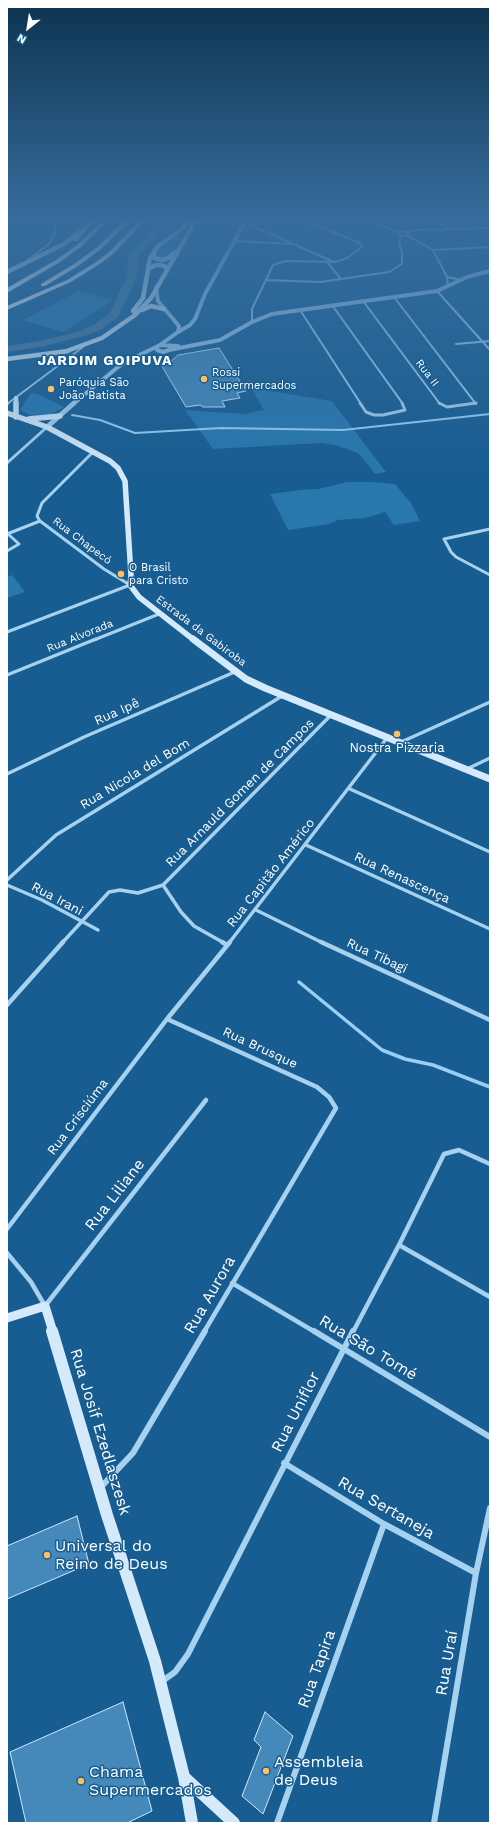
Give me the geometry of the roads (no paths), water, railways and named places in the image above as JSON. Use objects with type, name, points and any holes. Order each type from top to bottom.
[{"type":"main road","points":[[107,335],[125,321],[137,305]]},
{"type":"main road","points":[[135,316],[144,305]]},
{"type":"main road","points":[[7,360],[63,352],[83,347],[107,335],[144,308],[151,306],[164,309]]},
{"type":"main road","points":[[63,352],[90,343]]},
{"type":"main road","points":[[16,398],[18,417]]},
{"type":"main road","points":[[7,414],[48,428],[110,461],[118,468],[125,481],[131,575],[130,585]]},
{"type":"main road","points":[[18,417],[37,419],[60,416]]},
{"type":"main road","name":"Estrada da Gabiroba","points":[[130,585],[139,597],[159,614],[246,679],[282,696],[490,780]]},
{"type":"main road","points":[[7,1318],[45,1306]]},
{"type":"main road","name":"Rua Josif Ezedlaszesk","points":[[45,1306],[99,1489],[161,1682],[184,1778],[192,1823]]},
{"type":"main road","points":[[184,1778],[234,1823]]},
{"type":"street","points":[[159,305],[177,323],[179,326],[178,332]]},
{"type":"street","points":[[162,305],[164,309]]},
{"type":"street","points":[[7,463],[115,368],[158,346],[192,323],[201,305]]},
{"type":"street","points":[[252,322],[250,315],[254,305]]},
{"type":"street","points":[[158,346],[188,346],[220,340],[252,322],[272,314],[329,305]]},
{"type":"street","points":[[300,310],[366,412],[374,415],[394,414],[405,410],[405,407],[332,305]]},
{"type":"street","name":"Rua II","points":[[366,305],[440,404],[446,407],[453,407],[477,404],[401,305]]},
{"type":"street","points":[[450,305],[490,350]]},
{"type":"street","points":[[177,323],[188,322],[199,310]]},
{"type":"street","points":[[142,354],[163,352],[169,347],[173,337]]},
{"type":"street","points":[[456,344],[490,341]]},
{"type":"street","points":[[158,346],[157,350],[163,352]]},
{"type":"street","points":[[7,404],[83,347]]},
{"type":"street","points":[[63,352],[69,357]]},
{"type":"street","name":"Rua Chapecó","points":[[93,452],[42,502],[37,516],[40,521],[104,569],[130,585]]},
{"type":"street","points":[[7,551],[19,544],[7,534],[40,521]]},
{"type":"street","points":[[490,529],[444,539],[451,552],[456,557],[490,575]]},
{"type":"street","points":[[485,573],[490,571]]},
{"type":"street","points":[[7,632],[130,585]]},
{"type":"street","name":"Rua Alvorada","points":[[7,676],[159,614]]},
{"type":"street","name":"Rua Ipê","points":[[8,772],[84,737],[237,671]]},
{"type":"street","name":"Rua Nicola del Bom","points":[[7,880],[62,830],[282,696]]},
{"type":"street","points":[[399,743],[490,702]]},
{"type":"street","name":"Rua Arnauld Gomen de Campos","points":[[163,885],[298,751],[331,715]]},
{"type":"street","name":"Rua Capitão Américo","points":[[167,1018],[256,910],[388,738]]},
{"type":"street","points":[[466,770],[490,758]]},
{"type":"street","points":[[350,789],[490,852]]},
{"type":"street","name":"Rua Renascença","points":[[306,845],[490,929]]},
{"type":"street","name":"Rua Irani","points":[[7,885],[42,900],[98,930]]},
{"type":"street","points":[[7,1005],[109,892],[120,890],[138,893],[163,885],[181,912],[194,926],[227,945]]},
{"type":"street","name":"Rua Tibagi","points":[[256,910],[355,959],[490,1020]]},
{"type":"street","name":"Rua Brusque","points":[[167,1018],[317,1087],[329,1097],[336,1108]]},
{"type":"street","name":"Rua Crisciúma","points":[[7,1229],[167,1018]]},
{"type":"street","name":"Rua Liliane","points":[[45,1306],[206,1100]]},
{"type":"street","name":"Rua Aurora","points":[[99,1489],[133,1453],[336,1108]]},
{"type":"street","name":"Rua Uniflor","points":[[161,1682],[175,1672],[188,1654],[284,1462],[343,1348],[399,1245],[444,1154],[459,1150],[490,1164]]},
{"type":"street","points":[[399,1245],[490,1297]]},
{"type":"street","points":[[7,1253],[31,1282],[45,1306]]},
{"type":"street","name":"Rua São Tomé","points":[[232,1283],[490,1437]]},
{"type":"street","name":"Rua Sertaneja","points":[[284,1462],[384,1524],[476,1573]]},
{"type":"street","name":"Rua Uraí","points":[[434,1823],[476,1573],[490,1508]]},
{"type":"street","name":"Rua Tapira","points":[[277,1823],[384,1524]]},
{"type":"waterway","points":[[7,349],[40,344],[81,334],[98,327],[114,315],[118,305]]},
{"type":"waterway","points":[[72,415],[100,420],[135,433],[221,428],[343,430],[490,414]]},
{"type":"waterway","points":[[299,982],[382,1050],[405,1059],[433,1065],[490,1087]]},
{"type":"place","name":"Rossi Supermercados","points":[[204,379]]},
{"type":"place","name":"Paróquia São João Batista","points":[[51,389]]},
{"type":"place","name":"O Brasil para Cristo","points":[[121,574]]},
{"type":"place","name":"Nostra Pizzaria","points":[[397,734]]},
{"type":"place","name":"Universal do Reino de Deus","points":[[47,1555]]},
{"type":"place","name":"Assembleia de Deus","points":[[266,1771]]},
{"type":"place","name":"Chama Supermercados","points":[[81,1781]]},
{"type":"district","name":"JARDIM GOIPUVA","points":[[105,361]]}]
